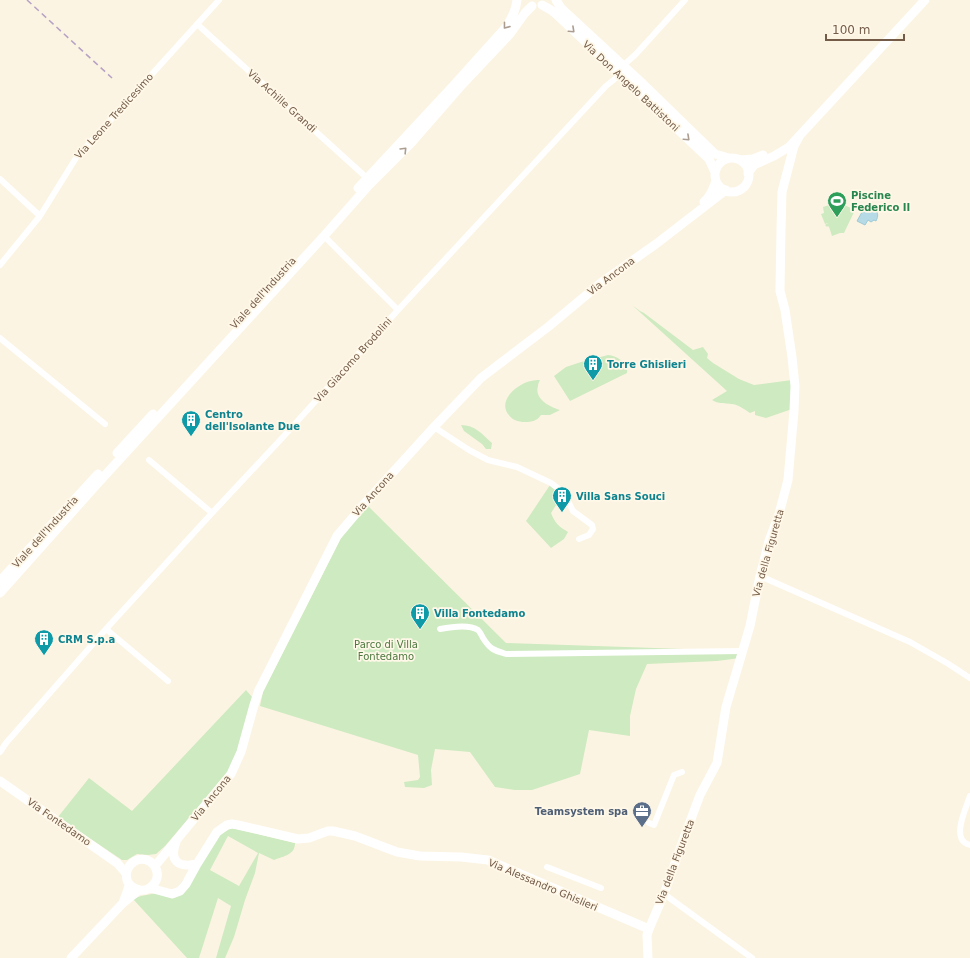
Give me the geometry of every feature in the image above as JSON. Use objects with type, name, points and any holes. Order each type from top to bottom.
[{"type":"main road","name":"Viale dell'Industria","points":[[0,581],[507,26],[517,8],[517,0]]},
{"type":"main road","name":"Via Don Angelo Battistoni","points":[[521,0],[527,4],[541,4],[551,10],[715,154],[729,158]]},
{"type":"main road","name":"Via Don Angelo Battistoni","points":[[556,0],[561,8],[621,70],[710,159],[716,176]]},
{"type":"main road","points":[[729,158],[740,160],[753,159],[772,151],[786,142],[917,0]]},
{"type":"main road","name":"Via Ancona","points":[[152,863],[167,852],[231,774],[237,764],[259,690],[337,536],[365,503],[481,378],[612,279],[726,190],[737,191],[743,187],[748,180],[748,173],[754,165],[789,147],[925,0]]},
{"type":"main road","name":"Viale dell'Industria","points":[[0,593],[369,186],[412,142],[510,34],[524,13],[541,4]]},
{"type":"main road","name":"Via della Figuretta","points":[[648,958],[647,935],[649,929],[664,894],[700,795],[717,762],[726,707],[750,626],[769,541],[779,514],[788,480],[794,411],[794,386],[792,357],[780,291],[782,192],[794,146],[800,135]]},
{"type":"main road","name":"Via Ancona","points":[[686,220],[708,199],[713,190],[720,163],[729,158]]},
{"type":"main road","points":[[740,160],[746,165],[748,173]]},
{"type":"main road","points":[[716,176],[720,187],[726,190]]},
{"type":"main road","name":"Via Fontedamo","points":[[0,781],[118,862],[126,873]]},
{"type":"main road","name":"Via Alessandro Ghislieri","points":[[167,893],[172,894],[180,891],[186,884],[218,832],[227,825],[238,825],[298,839],[309,838],[333,830],[355,836],[397,852],[420,856],[461,857],[488,860],[649,929]]},
{"type":"main road","points":[[176,841],[173,853],[174,860],[183,865],[190,866],[197,864]]},
{"type":"main road","points":[[142,859],[152,863],[157,871],[157,877],[156,882],[150,888],[139,890],[135,889],[129,884],[126,873],[134,861],[142,859]]},
{"type":"main road","name":"Via Fontedamo","points":[[118,862],[131,864]]},
{"type":"main road","points":[[157,877],[167,893]]},
{"type":"main road","points":[[123,903],[129,884]]},
{"type":"main road","points":[[150,888],[167,893]]},
{"type":"main road","points":[[71,958],[123,903],[139,890]]},
{"type":"street","name":"Via Leone Tredicesimo","points":[[0,265],[40,216],[76,158],[219,0]]},
{"type":"street","name":"Via Giacomo Brodolini","points":[[0,752],[6,743],[106,629],[398,310],[621,70],[628,65],[636,54],[685,0]]},
{"type":"street","name":"Via Achille Grandi","points":[[197,24],[367,178]]},
{"type":"street","points":[[0,179],[40,216]]},
{"type":"street","points":[[324,236],[398,310]]},
{"type":"street","points":[[0,338],[105,424]]},
{"type":"street","points":[[434,427],[468,450],[488,460],[517,467],[551,483],[564,492],[573,511],[592,525],[593,529],[589,534],[579,539]]},
{"type":"street","points":[[149,460],[212,513]]},
{"type":"street","points":[[760,576],[910,642],[970,678]]},
{"type":"street","points":[[440,629],[466,626],[478,630],[494,650],[506,654],[743,651]]},
{"type":"street","points":[[106,629],[168,681]]},
{"type":"street","name":"Via Giacomo Brodolini","points":[[0,746],[6,743]]},
{"type":"street","points":[[649,823],[654,824],[674,775],[682,772]]},
{"type":"street","points":[[970,796],[961,825],[960,834],[964,843],[970,845]]},
{"type":"street","points":[[547,867],[601,888]]},
{"type":"street","points":[[664,894],[752,958]]},
{"type":"green space","name":"Piscine Federico II","points":[[838,202],[855,210],[844,233],[832,236],[829,227],[825,225],[828,223],[825,224],[821,214],[824,213],[823,207]]},
{"type":"green space","points":[[632,305],[693,350],[703,347],[708,354],[707,358],[739,379],[754,385],[792,380],[792,409],[766,418],[755,415],[755,411],[750,413],[737,405],[719,403],[712,400],[727,391]]},
{"type":"green space","points":[[608,355],[622,361],[626,366],[627,373],[570,401],[554,376],[566,367]]},
{"type":"green space","points":[[533,380],[540,380],[537,391],[538,395],[548,405],[560,410],[550,415],[541,415],[536,420],[530,422],[520,422],[511,418],[506,409],[505,403],[510,393],[520,385]]},
{"type":"green space","points":[[461,425],[474,428],[481,433],[492,443],[491,449],[486,449],[482,444],[464,431]]},
{"type":"green space","points":[[550,485],[560,491],[565,501],[563,504],[558,502],[551,513],[557,524],[568,532],[564,539],[551,548],[526,521]]},
{"type":"green space","name":"Parco di Villa Fontedamo","points":[[366,504],[506,643],[743,651],[740,658],[717,661],[647,664],[636,689],[630,716],[630,736],[589,730],[580,774],[532,790],[515,790],[495,787],[470,752],[435,749],[431,770],[432,785],[424,788],[405,787],[404,782],[418,780],[420,777],[418,755],[260,706],[263,692],[341,538]]},
{"type":"green space","points":[[246,690],[252,697],[236,756],[228,772],[165,846],[156,854],[137,854],[127,860],[122,860],[58,817],[89,778],[132,811]]},
{"type":"green space","points":[[232,828],[295,843],[295,847],[291,853],[274,860],[259,853],[255,873],[234,937],[225,958],[216,958],[231,906],[218,898],[199,958],[187,958],[133,899],[157,893],[170,897],[219,834]],"holes":[[[228,836],[258,853],[239,886],[210,870]]]},
{"type":"water","points":[[866,205],[876,211],[878,215],[876,221],[874,220],[871,222],[868,220],[865,225],[857,221]]},
{"type":"railway","points":[[27,0],[112,78]]},
{"type":"place","name":"Piscine Federico II","points":[[837,218]]},
{"type":"place","name":"Torre Ghislieri","points":[[593,381]]},
{"type":"place","name":"Centro dell'Isolante Due","points":[[191,437]]},
{"type":"place","name":"Villa Sans Souci","points":[[562,513]]},
{"type":"place","name":"Villa Fontedamo","points":[[420,630]]},
{"type":"place","name":"CRM S.p.a","points":[[44,656]]},
{"type":"place","name":"Teamsystem spa","points":[[642,828]]}]
